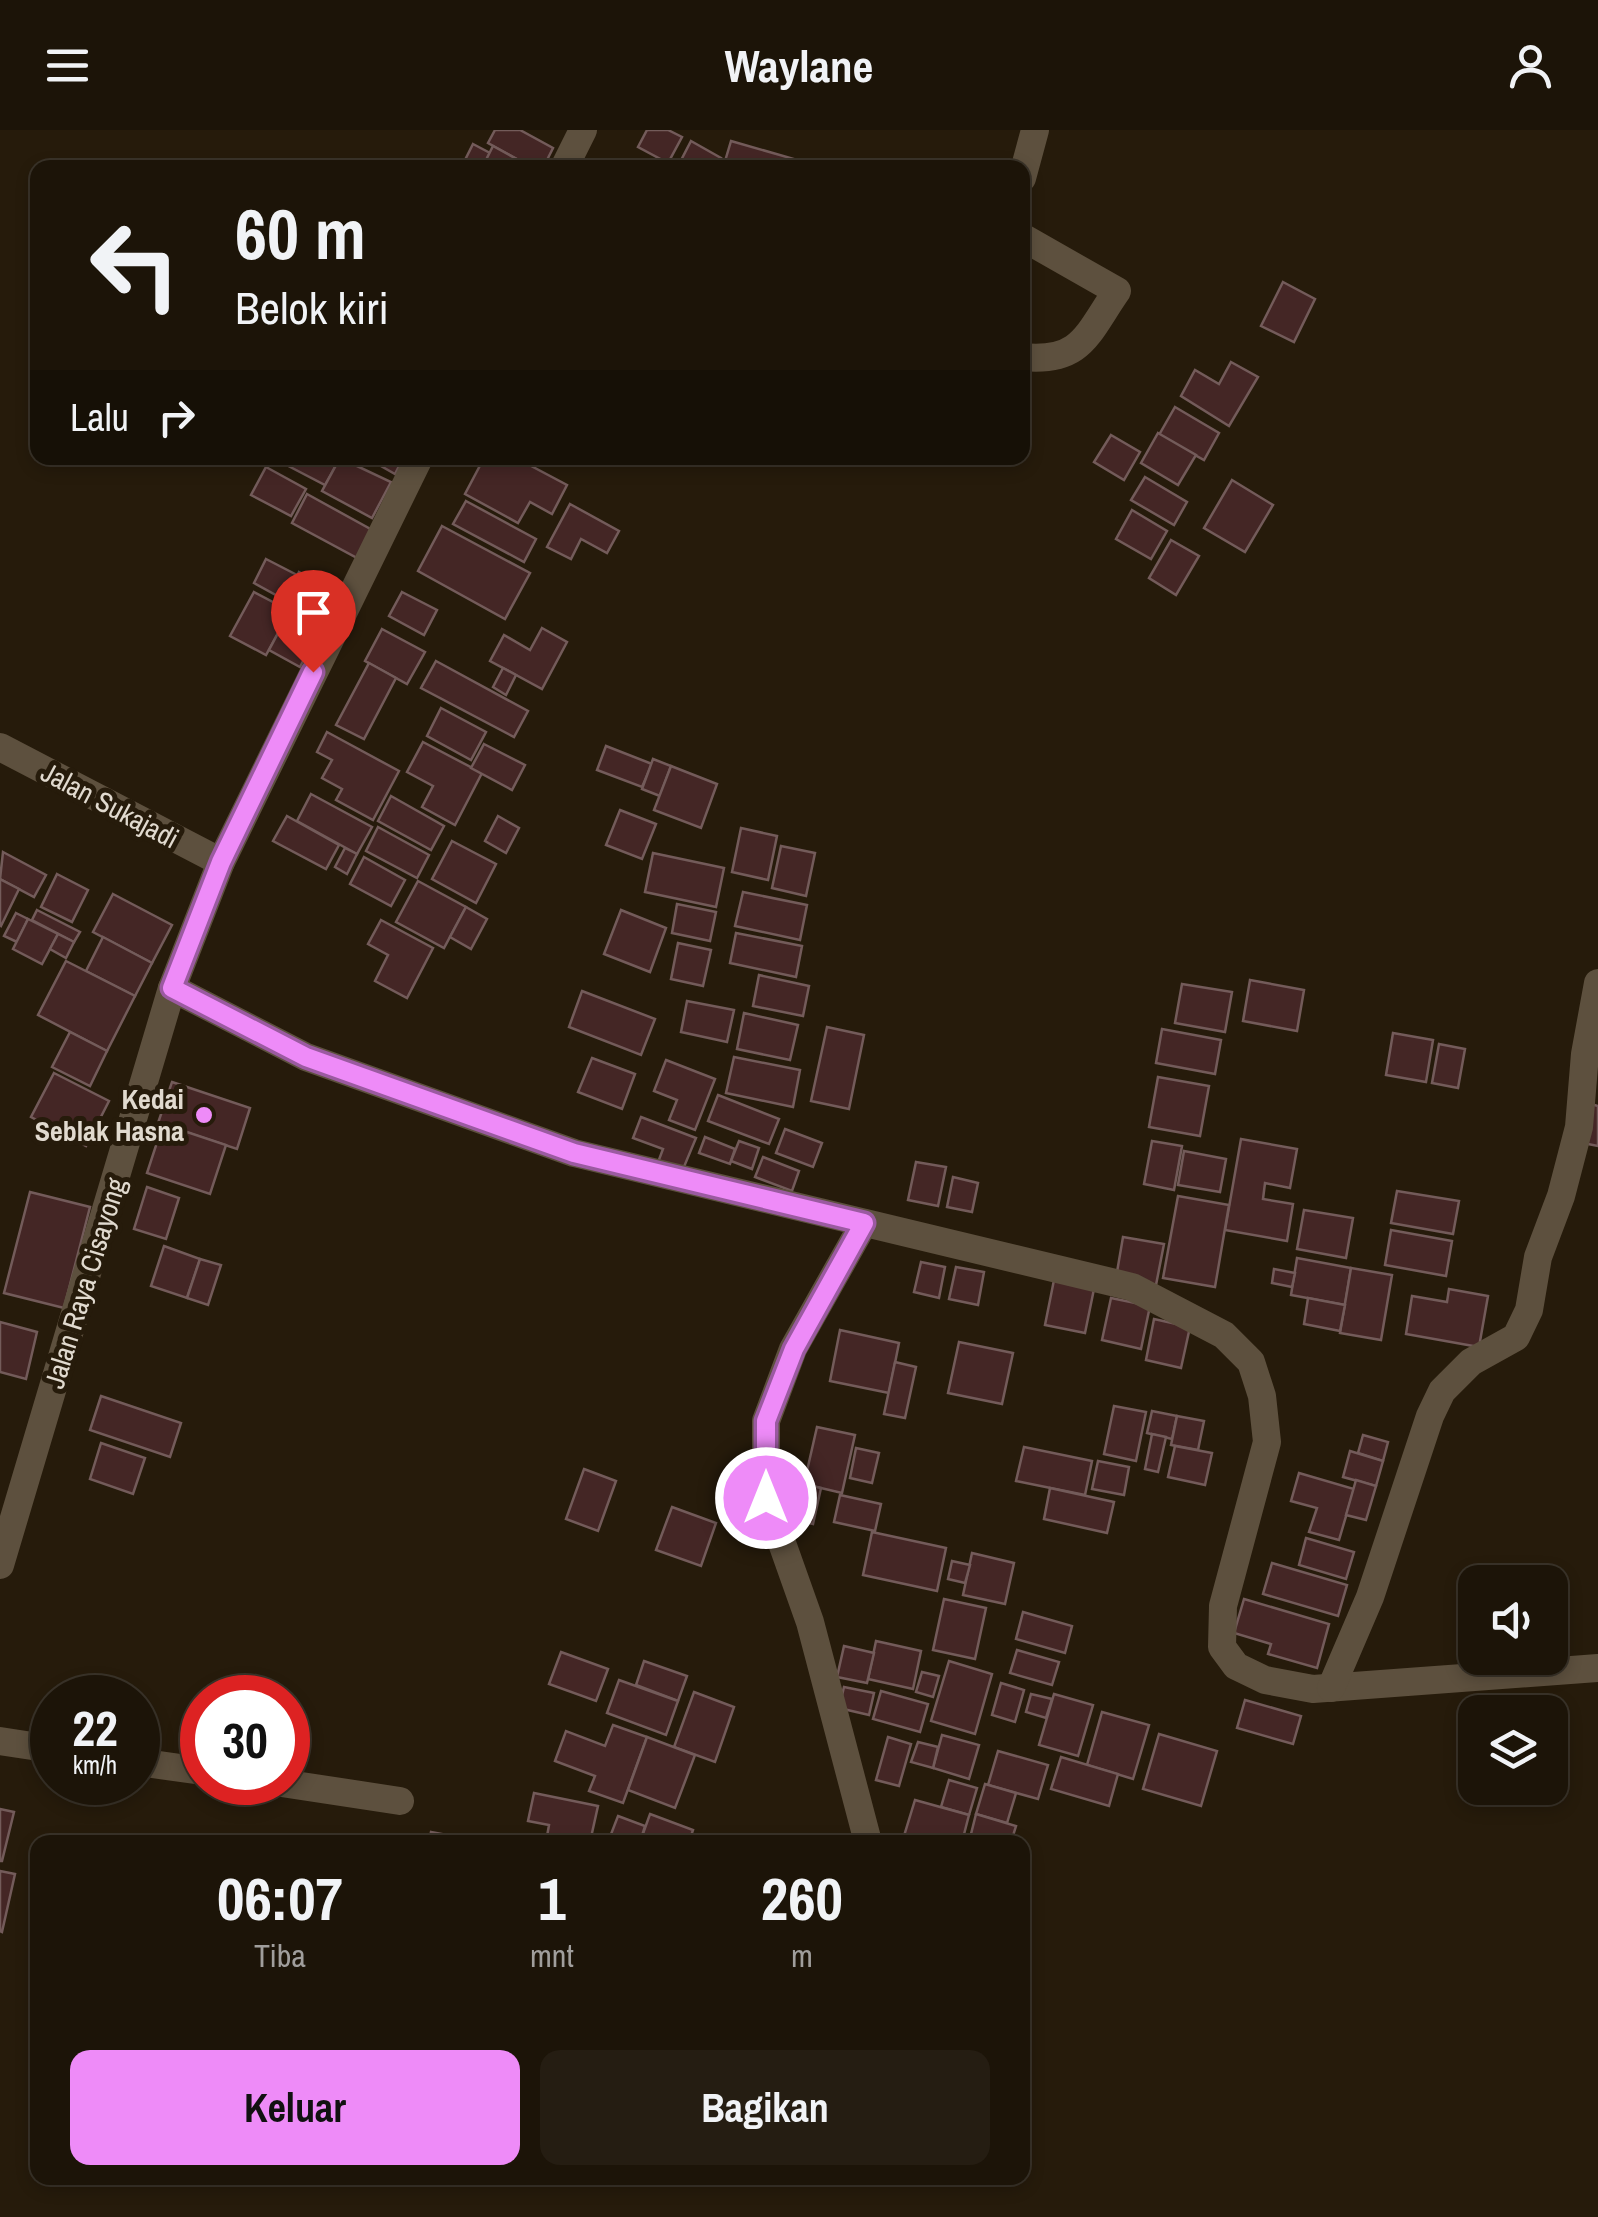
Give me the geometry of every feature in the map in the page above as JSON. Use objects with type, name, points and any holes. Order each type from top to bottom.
[{"type":"street","points":[[568,160],[583,130]]},
{"type":"street","points":[[1027,160],[1035,130]]},
{"type":"street","points":[[1030,241],[1117,290],[1079,346],[1065,356],[1030,357]]},
{"type":"street","name":"Jalan Raya Cisayong","points":[[0,1565],[172,988],[221,862],[416,465]]},
{"type":"street","name":"Jalan Sukajadi","points":[[0,747],[221,862]]},
{"type":"street","points":[[1331,1688],[1370,1597],[1430,1416],[1442,1392],[1471,1362],[1516,1336],[1528,1310],[1538,1257],[1561,1196],[1579,1127],[1584,1054],[1598,983]]},
{"type":"street","points":[[172,988],[306,1057],[574,1153],[1132,1288],[1224,1335],[1252,1362],[1262,1396],[1267,1442],[1223,1606],[1222,1647],[1236,1666],[1264,1680],[1292,1688],[1331,1688],[1598,1668]]},
{"type":"street","points":[[864,1223],[794,1349],[766,1421],[766,1498],[810,1622],[866,1835]]},
{"type":"street","points":[[0,1740],[30,1745]]},
{"type":"street","points":[[310,1788],[400,1802]]},
{"type":"building","points":[[495,130],[520,130],[553,148],[547,160],[519,160],[488,143]]},
{"type":"building","points":[[647,130],[668,130],[682,137],[670,160],[638,147]]},
{"type":"building","points":[[691,141],[721,158],[720,160],[681,160]]},
{"type":"building","points":[[731,141],[794,159],[794,160],[725,160]]},
{"type":"building","points":[[473,144],[490,153],[486,160],[465,160]]},
{"type":"building","points":[[493,146],[518,160],[486,160]]},
{"type":"building","points":[[1283,282],[1315,299],[1294,342],[1261,326]]},
{"type":"building","points":[[1231,362],[1258,377],[1229,426],[1181,396],[1195,370],[1219,384]]},
{"type":"building","points":[[1175,407],[1219,433],[1204,460],[1159,435]]},
{"type":"building","points":[[1158,433],[1196,455],[1178,485],[1141,463]]},
{"type":"building","points":[[1111,435],[1140,452],[1124,480],[1094,462]]},
{"type":"building","points":[[286,465],[336,465],[325,485]]},
{"type":"building","points":[[336,465],[355,465],[391,482],[372,518],[322,491]]},
{"type":"building","points":[[379,465],[400,465],[395,474]]},
{"type":"building","points":[[480,465],[529,465],[567,485],[552,514],[530,502],[518,523],[465,494]]},
{"type":"building","points":[[266,467],[306,489],[291,516],[251,495]]},
{"type":"building","points":[[1145,477],[1187,502],[1174,525],[1131,500]]},
{"type":"building","points":[[1232,480],[1273,505],[1245,552],[1204,528]]},
{"type":"building","points":[[307,494],[374,531],[359,559],[292,523]]},
{"type":"building","points":[[466,501],[536,539],[524,562],[453,524]]},
{"type":"building","points":[[570,504],[619,531],[607,553],[581,539],[571,559],[547,547]]},
{"type":"building","points":[[1132,510],[1167,531],[1151,559],[1116,539]]},
{"type":"building","points":[[442,526],[530,573],[505,619],[418,571]]},
{"type":"building","points":[[1171,540],[1199,556],[1176,595],[1149,578]]},
{"type":"building","points":[[266,559],[297,575],[285,600],[254,583]]},
{"type":"building","points":[[299,572],[335,591],[320,619],[285,600]]},
{"type":"building","points":[[254,592],[290,611],[266,655],[230,636]]},
{"type":"building","points":[[402,592],[437,610],[424,635],[389,616]]},
{"type":"building","points":[[290,611],[320,628],[300,667],[269,650]]},
{"type":"building","points":[[542,628],[567,642],[542,689],[490,661],[504,635],[530,650]]},
{"type":"building","points":[[382,629],[425,652],[407,684],[365,661]]},
{"type":"building","points":[[436,661],[528,711],[514,737],[421,688]]},
{"type":"building","points":[[369,663],[396,678],[364,739],[336,725]]},
{"type":"building","points":[[503,668],[516,675],[506,695],[493,687]]},
{"type":"building","points":[[441,708],[486,732],[471,760],[427,736]]},
{"type":"building","points":[[327,732],[399,771],[373,820],[336,800],[342,789],[322,778],[332,760],[317,752]]},
{"type":"building","points":[[423,742],[482,773],[455,825],[422,807],[433,786],[407,772]]},
{"type":"building","points":[[484,744],[525,765],[512,790],[471,768]]},
{"type":"building","points":[[606,746],[652,764],[642,787],[597,770]]},
{"type":"building","points":[[653,759],[671,766],[660,796],[642,789]]},
{"type":"building","points":[[671,766],[717,784],[701,828],[654,810]]},
{"type":"building","points":[[311,794],[372,827],[357,854],[297,821]]},
{"type":"building","points":[[391,796],[444,826],[431,850],[378,821]]},
{"type":"building","points":[[620,810],[656,824],[642,859],[606,845]]},
{"type":"building","points":[[287,816],[339,845],[326,869],[273,841]]},
{"type":"building","points":[[498,816],[519,828],[506,853],[485,841]]},
{"type":"building","points":[[378,827],[429,855],[417,878],[366,851]]},
{"type":"building","points":[[741,828],[777,836],[768,880],[732,872]]},
{"type":"building","points":[[452,841],[496,864],[476,903],[432,879]]},
{"type":"building","points":[[781,846],[815,853],[806,896],[772,888]]},
{"type":"building","points":[[345,848],[357,854],[347,874],[335,867]]},
{"type":"building","points":[[3,852],[46,875],[34,897],[0,879]]},
{"type":"building","points":[[653,853],[724,868],[716,907],[645,892]]},
{"type":"building","points":[[364,857],[405,880],[391,906],[350,884]]},
{"type":"building","points":[[57,874],[88,890],[72,922],[41,907]]},
{"type":"building","points":[[0,879],[19,889],[1,926],[0,925]]},
{"type":"building","points":[[418,881],[466,907],[444,948],[396,922]]},
{"type":"building","points":[[743,892],[807,905],[800,940],[735,926]]},
{"type":"building","points":[[113,894],[172,925],[152,963],[93,932]]},
{"type":"building","points":[[677,904],[716,912],[710,941],[672,933]]},
{"type":"building","points":[[466,907],[487,919],[471,949],[450,937]]},
{"type":"building","points":[[37,910],[80,932],[74,942],[32,920]]},
{"type":"building","points":[[621,910],[666,928],[650,972],[604,954]]},
{"type":"building","points":[[16,913],[28,919],[17,942],[4,936]]},
{"type":"building","points":[[28,919],[58,934],[42,964],[13,949]]},
{"type":"building","points":[[381,920],[433,948],[407,998],[375,981],[388,955],[368,944]]},
{"type":"building","points":[[736,933],[802,946],[796,977],[730,963]]},
{"type":"building","points":[[58,934],[74,942],[66,958],[50,949]]},
{"type":"building","points":[[103,937],[152,963],[135,996],[86,971]]},
{"type":"building","points":[[678,943],[711,950],[703,986],[671,979]]},
{"type":"building","points":[[66,961],[135,996],[107,1051],[38,1015]]},
{"type":"building","points":[[759,975],[809,986],[803,1016],[753,1006]]},
{"type":"building","points":[[1250,980],[1304,990],[1297,1031],[1243,1021]]},
{"type":"building","points":[[1182,984],[1232,992],[1225,1032],[1175,1023]]},
{"type":"building","points":[[582,991],[655,1019],[641,1055],[569,1027]]},
{"type":"building","points":[[687,1001],[734,1010],[727,1042],[681,1032]]},
{"type":"building","points":[[744,1013],[798,1025],[790,1060],[737,1049]]},
{"type":"building","points":[[827,1027],[864,1035],[849,1109],[811,1101]]},
{"type":"building","points":[[1162,1029],[1221,1040],[1215,1074],[1156,1063]]},
{"type":"building","points":[[70,1032],[107,1051],[90,1086],[52,1067]]},
{"type":"building","points":[[1393,1033],[1433,1040],[1426,1082],[1386,1075]]},
{"type":"building","points":[[1439,1044],[1465,1049],[1458,1088],[1432,1083]]},
{"type":"building","points":[[734,1057],[800,1070],[793,1107],[726,1093]]},
{"type":"building","points":[[592,1058],[635,1074],[622,1109],[578,1092]]},
{"type":"building","points":[[666,1060],[715,1079],[695,1130],[669,1120],[677,1100],[654,1091]]},
{"type":"building","points":[[54,1073],[109,1101],[86,1146],[31,1117]]},
{"type":"building","points":[[1158,1077],[1209,1086],[1200,1136],[1149,1127]]},
{"type":"building","name":"Kedai Seblak Hasna","points":[[172,1082],[250,1108],[237,1149],[158,1123]]},
{"type":"building","points":[[718,1095],[779,1119],[769,1144],[708,1121]]},
{"type":"building","points":[[1591,1104],[1598,1106],[1598,1146],[1583,1143]]},
{"type":"building","points":[[641,1117],[696,1138],[681,1174],[657,1165],[663,1149],[633,1138]]},
{"type":"building","points":[[163,1124],[226,1145],[210,1194],[147,1173]]},
{"type":"building","points":[[785,1129],[822,1143],[813,1167],[776,1153]]},
{"type":"building","points":[[705,1137],[735,1149],[730,1164],[699,1153]]},
{"type":"building","points":[[1241,1139],[1297,1149],[1290,1188],[1265,1183],[1263,1199],[1293,1204],[1287,1241],[1225,1230]]},
{"type":"building","points":[[739,1141],[759,1148],[752,1169],[731,1161]]},
{"type":"building","points":[[1152,1141],[1182,1146],[1174,1190],[1144,1184]]},
{"type":"building","points":[[1184,1151],[1226,1159],[1220,1192],[1178,1185]]},
{"type":"building","points":[[763,1157],[799,1171],[792,1191],[755,1177]]},
{"type":"building","points":[[916,1162],[946,1167],[938,1206],[908,1200]]},
{"type":"building","points":[[953,1177],[978,1183],[972,1212],[947,1207]]},
{"type":"building","points":[[147,1187],[179,1198],[166,1239],[134,1229]]},
{"type":"building","points":[[1397,1191],[1459,1201],[1453,1234],[1391,1223]]},
{"type":"building","points":[[30,1192],[90,1207],[64,1308],[4,1293]]},
{"type":"building","points":[[1178,1196],[1229,1205],[1215,1287],[1163,1278]]},
{"type":"building","points":[[1304,1210],[1353,1218],[1346,1258],[1297,1249]]},
{"type":"building","points":[[1391,1230],[1452,1241],[1446,1276],[1385,1265]]},
{"type":"building","points":[[1123,1237],[1164,1244],[1156,1285],[1116,1278]]},
{"type":"building","points":[[164,1246],[200,1259],[187,1298],[151,1286]]},
{"type":"building","points":[[1297,1258],[1351,1268],[1345,1305],[1291,1295]]},
{"type":"building","points":[[200,1259],[221,1265],[208,1305],[187,1298]]},
{"type":"building","points":[[921,1262],[945,1267],[939,1298],[914,1292]]},
{"type":"building","points":[[956,1267],[984,1272],[978,1305],[949,1299]]},
{"type":"building","points":[[1351,1268],[1392,1275],[1381,1340],[1340,1333]]},
{"type":"building","points":[[1274,1269],[1295,1273],[1292,1287],[1272,1283]]},
{"type":"building","points":[[1054,1280],[1094,1289],[1085,1333],[1045,1325]]},
{"type":"building","points":[[1449,1289],[1488,1296],[1479,1347],[1406,1334],[1412,1296],[1447,1302]]},
{"type":"building","points":[[1111,1298],[1150,1306],[1141,1349],[1102,1340]]},
{"type":"building","points":[[1308,1298],[1345,1305],[1340,1331],[1304,1324]]},
{"type":"building","points":[[1154,1319],[1190,1327],[1181,1368],[1146,1360]]},
{"type":"building","points":[[0,1322],[37,1332],[26,1379],[0,1372]]},
{"type":"building","points":[[840,1330],[899,1343],[889,1393],[830,1381]]},
{"type":"building","points":[[959,1342],[1013,1353],[1002,1404],[948,1393]]},
{"type":"building","points":[[895,1362],[916,1367],[905,1418],[884,1414]]},
{"type":"building","points":[[101,1396],[181,1423],[170,1457],[90,1430]]},
{"type":"building","points":[[1114,1406],[1146,1412],[1136,1461],[1104,1454]]},
{"type":"building","points":[[1152,1411],[1177,1416],[1172,1439],[1147,1433]]},
{"type":"building","points":[[1177,1416],[1204,1421],[1198,1450],[1171,1445]]},
{"type":"building","points":[[817,1427],[855,1435],[842,1493],[804,1484]]},
{"type":"building","points":[[1152,1434],[1166,1437],[1158,1472],[1145,1469]]},
{"type":"building","points":[[1363,1435],[1388,1442],[1383,1461],[1358,1453]]},
{"type":"building","points":[[101,1443],[145,1458],[133,1494],[90,1479]]},
{"type":"building","points":[[1175,1446],[1212,1453],[1205,1485],[1168,1477]]},
{"type":"building","points":[[1024,1447],[1092,1461],[1085,1495],[1016,1481]]},
{"type":"building","points":[[856,1448],[879,1453],[872,1483],[850,1478]]},
{"type":"building","points":[[1350,1451],[1383,1461],[1376,1486],[1343,1477]]},
{"type":"building","points":[[1098,1461],[1129,1467],[1124,1495],[1092,1489]]},
{"type":"building","points":[[584,1469],[616,1481],[598,1531],[566,1519]]},
{"type":"building","points":[[1299,1473],[1354,1489],[1339,1540],[1309,1532],[1317,1508],[1291,1501]]},
{"type":"building","points":[[784,1480],[821,1488],[813,1524],[776,1515]]},
{"type":"building","points":[[1356,1480],[1376,1486],[1366,1520],[1346,1515]]},
{"type":"building","points":[[1050,1488],[1114,1502],[1107,1533],[1044,1519]]},
{"type":"building","points":[[840,1495],[881,1504],[875,1531],[834,1522]]},
{"type":"building","points":[[672,1507],[716,1523],[701,1566],[656,1550]]},
{"type":"building","points":[[872,1532],[946,1548],[937,1591],[863,1575]]},
{"type":"building","points":[[1306,1538],[1354,1552],[1346,1579],[1299,1565]]},
{"type":"building","points":[[972,1553],[1014,1563],[1005,1604],[963,1595]]},
{"type":"building","points":[[952,1561],[970,1565],[965,1583],[948,1579]]},
{"type":"building","points":[[1272,1563],[1347,1585],[1338,1616],[1263,1594]]},
{"type":"building","points":[[944,1599],[986,1608],[975,1659],[933,1650]]},
{"type":"building","points":[[1244,1599],[1329,1624],[1317,1668],[1268,1654],[1271,1644],[1234,1633]]},
{"type":"building","points":[[1023,1612],[1072,1626],[1065,1653],[1016,1639]]},
{"type":"building","points":[[876,1641],[921,1651],[913,1689],[868,1679]]},
{"type":"building","points":[[844,1646],[874,1653],[867,1683],[837,1677]]},
{"type":"building","points":[[1017,1650],[1059,1662],[1052,1685],[1010,1673]]},
{"type":"building","points":[[561,1652],[608,1669],[596,1701],[549,1684]]},
{"type":"building","points":[[644,1661],[687,1676],[678,1701],[636,1685]]},
{"type":"building","points":[[949,1661],[992,1674],[975,1734],[931,1721]]},
{"type":"building","points":[[922,1672],[939,1676],[933,1697],[916,1692]]},
{"type":"building","points":[[619,1680],[678,1701],[666,1735],[607,1713]]},
{"type":"building","points":[[1001,1683],[1024,1690],[1015,1722],[992,1715]]},
{"type":"building","points":[[844,1687],[874,1693],[869,1715],[839,1708]]},
{"type":"building","points":[[881,1691],[928,1704],[920,1732],[873,1719]]},
{"type":"building","points":[[694,1692],[734,1707],[715,1762],[674,1747]]},
{"type":"building","points":[[1031,1694],[1052,1699],[1046,1718],[1026,1712]]},
{"type":"building","points":[[1054,1694],[1093,1705],[1078,1756],[1039,1745]]},
{"type":"building","points":[[1245,1700],[1301,1716],[1293,1744],[1237,1728]]},
{"type":"building","points":[[1102,1712],[1149,1725],[1133,1779],[1087,1765]]},
{"type":"building","points":[[613,1725],[647,1737],[623,1803],[589,1791],[595,1776],[555,1761],[566,1731],[605,1746]]},
{"type":"building","points":[[1159,1734],[1217,1751],[1201,1806],[1143,1789]]},
{"type":"building","points":[[942,1735],[979,1745],[969,1779],[933,1768]]},
{"type":"building","points":[[647,1737],[695,1755],[675,1808],[628,1790]]},
{"type":"building","points":[[888,1737],[911,1744],[899,1786],[876,1780]]},
{"type":"building","points":[[918,1742],[938,1747],[933,1768],[911,1762]]},
{"type":"building","points":[[998,1751],[1048,1765],[1038,1799],[988,1785]]},
{"type":"building","points":[[1061,1757],[1118,1774],[1109,1806],[1051,1789]]},
{"type":"building","points":[[949,1780],[977,1788],[969,1815],[941,1807]]},
{"type":"building","points":[[985,1784],[1016,1793],[1007,1823],[976,1814]]},
{"type":"building","points":[[534,1793],[598,1806],[592,1835],[547,1835],[549,1825],[528,1821]]},
{"type":"building","points":[[915,1800],[969,1815],[964,1835],[904,1835]]},
{"type":"building","points":[[0,1809],[14,1812],[2,1861],[0,1861]]},
{"type":"building","points":[[650,1814],[693,1830],[691,1835],[642,1835]]},
{"type":"building","points":[[976,1814],[1016,1826],[1013,1835],[971,1835]]},
{"type":"building","points":[[618,1816],[645,1826],[642,1835],[611,1835]]},
{"type":"building","points":[[0,1871],[15,1874],[2,1932],[0,1931]]},
{"type":"place","name":"Kedai Seblak Hasna","points":[[204,1115]]},
{"type":"route","points":[[313,672],[221,862],[172,988],[306,1057],[574,1153],[864,1223],[794,1349],[766,1421],[766,1498]]}]
